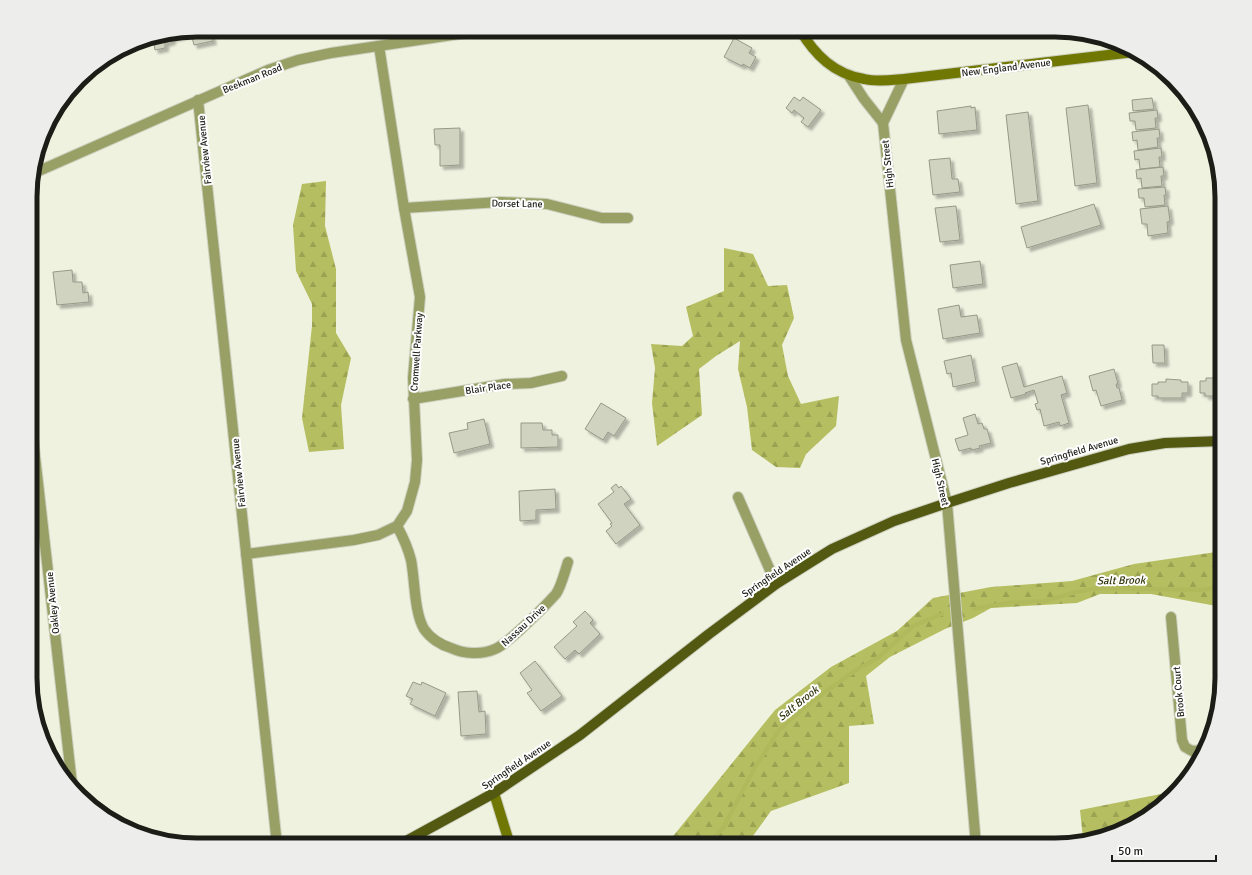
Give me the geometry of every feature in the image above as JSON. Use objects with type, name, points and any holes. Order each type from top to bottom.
[{"type":"main road","name":"Springfield Avenue","points":[[412,838],[494,793],[580,735],[709,634],[776,584],[832,550],[894,521],[1009,483],[1129,449],[1165,443],[1215,441]]},
{"type":"street","name":"Beekman Road","points":[[39,171],[268,70],[298,60],[331,53],[439,37]]},
{"type":"street","points":[[804,37],[810,46],[822,58],[834,68],[849,76],[864,99],[883,123],[904,79]]},
{"type":"street","name":"Cromwell Parkway","points":[[379,46],[404,208],[420,297],[412,378],[417,460],[415,482],[407,511],[397,526]]},
{"type":"street","name":"New England Avenue","points":[[849,76],[865,80],[878,81],[904,79],[1124,53]]},
{"type":"street","name":"Fairview Avenue","points":[[198,100],[276,838]]},
{"type":"street","name":"High Street","points":[[883,123],[906,340],[947,503],[975,838]]},
{"type":"street","name":"Dorset Lane","points":[[404,208],[500,202],[547,204],[602,218],[628,218]]},
{"type":"street","name":"Blair Place","points":[[413,399],[504,384],[531,383],[562,376]]},
{"type":"street","name":"Oakley Avenue","points":[[37,474],[71,776]]},
{"type":"street","points":[[738,497],[776,584]]},
{"type":"street","points":[[246,554],[360,539],[378,535],[397,526]]},
{"type":"street","name":"Nassau Drive","points":[[397,526],[406,544],[411,561],[420,619],[425,630],[434,639],[457,651],[470,653],[483,652],[496,649],[507,641],[557,592],[568,562]]},
{"type":"street","name":"Brook Court","points":[[1171,617],[1182,740],[1185,747],[1192,751],[1197,751]]},
{"type":"street","points":[[494,793],[508,838]]},
{"type":"green space","points":[[326,181],[325,226],[336,269],[336,333],[351,358],[341,405],[344,449],[309,452],[302,418],[312,326],[312,304],[296,271],[293,225],[302,184]]},
{"type":"green space","points":[[724,248],[753,254],[768,286],[787,285],[794,318],[782,345],[788,376],[801,404],[839,396],[836,426],[806,454],[800,468],[776,467],[752,450],[747,407],[738,369],[740,341],[699,369],[702,415],[657,446],[652,403],[655,368],[651,344],[682,346],[693,336],[686,307],[724,291]]},
{"type":"green space","points":[[1215,552],[1215,606],[1151,594],[1100,594],[1077,603],[991,608],[890,657],[866,676],[874,724],[849,726],[849,783],[771,811],[751,838],[672,838],[775,710],[831,667],[897,631],[933,598],[991,587],[1072,581],[1134,564]]},
{"type":"green space","points":[[1166,793],[1135,817],[1116,826],[1083,836],[1080,810]]},
{"type":"building","points":[[192,37],[212,37],[213,41],[194,45]]},
{"type":"building","points":[[734,38],[752,48],[749,53],[756,57],[750,68],[743,64],[742,66],[724,57]]},
{"type":"building","points":[[172,39],[172,41],[165,43],[165,48],[155,50],[154,43]]},
{"type":"building","points":[[794,97],[800,101],[803,97],[821,110],[808,127],[801,122],[804,118],[794,110],[792,113],[786,108]]},
{"type":"building","points":[[1152,98],[1154,109],[1133,111],[1132,100]]},
{"type":"building","points":[[1088,105],[1097,183],[1075,186],[1066,108]]},
{"type":"building","points":[[971,106],[971,108],[975,107],[977,130],[939,134],[937,111]]},
{"type":"building","points":[[1157,110],[1158,118],[1155,118],[1156,128],[1136,130],[1135,121],[1130,121],[1129,113]]},
{"type":"building","points":[[1028,112],[1038,201],[1016,204],[1006,115]]},
{"type":"building","points":[[460,128],[460,165],[440,166],[440,145],[435,145],[434,129]]},
{"type":"building","points":[[1159,129],[1160,138],[1157,138],[1158,147],[1138,150],[1137,140],[1133,141],[1132,132]]},
{"type":"building","points":[[1161,148],[1162,157],[1159,157],[1160,167],[1140,169],[1139,159],[1135,160],[1134,151]]},
{"type":"building","points":[[950,158],[952,179],[958,179],[960,192],[933,195],[929,160]]},
{"type":"building","points":[[1163,167],[1164,176],[1161,176],[1162,186],[1142,188],[1141,178],[1137,179],[1136,170]]},
{"type":"building","points":[[1165,187],[1165,205],[1145,207],[1144,198],[1139,198],[1138,189]]},
{"type":"building","points":[[1094,204],[1101,225],[1027,248],[1021,227]]},
{"type":"building","points":[[956,206],[960,240],[940,242],[935,208]]},
{"type":"building","points":[[1168,206],[1170,221],[1167,222],[1168,233],[1148,236],[1147,224],[1142,224],[1140,209]]},
{"type":"building","points":[[980,261],[983,284],[953,288],[950,265]]},
{"type":"building","points":[[72,270],[73,282],[82,282],[83,293],[88,292],[89,302],[57,305],[53,272]]},
{"type":"building","points":[[959,305],[961,317],[977,315],[980,333],[943,339],[938,309]]},
{"type":"building","points":[[1152,345],[1164,345],[1165,363],[1153,363]]},
{"type":"building","points":[[971,355],[976,382],[953,387],[951,373],[947,374],[944,361]]},
{"type":"building","points":[[1017,363],[1024,387],[1062,376],[1067,393],[1061,395],[1069,423],[1060,426],[1059,422],[1044,426],[1040,409],[1037,410],[1035,404],[1038,403],[1034,390],[1011,398],[1002,367]]},
{"type":"building","points":[[1114,369],[1118,384],[1116,384],[1117,388],[1119,388],[1122,400],[1101,406],[1096,390],[1093,391],[1089,376]]},
{"type":"building","points":[[1206,378],[1215,378],[1215,396],[1205,396],[1205,393],[1200,393],[1200,381],[1206,381]]},
{"type":"building","points":[[1166,379],[1188,382],[1188,393],[1182,393],[1182,398],[1158,398],[1158,396],[1152,396],[1152,384],[1166,382]]},
{"type":"building","points":[[601,403],[626,418],[614,436],[608,432],[603,440],[585,429]]},
{"type":"building","points":[[975,414],[978,424],[982,423],[984,429],[987,429],[991,443],[979,446],[980,448],[972,450],[971,448],[959,451],[955,439],[968,435],[963,418]]},
{"type":"building","points":[[484,419],[490,444],[454,453],[449,433],[468,429],[467,423]]},
{"type":"building","points":[[521,423],[542,423],[543,430],[552,430],[552,435],[558,435],[558,447],[521,448]]},
{"type":"building","points":[[616,484],[619,488],[621,486],[631,499],[624,504],[640,525],[616,544],[606,531],[612,526],[610,524],[612,523],[598,504],[614,492],[611,488]]},
{"type":"building","points":[[555,489],[556,509],[536,510],[536,520],[520,521],[519,491]]},
{"type":"building","points":[[585,611],[593,620],[590,623],[600,634],[579,654],[575,650],[565,659],[554,647],[577,626],[573,622]]},
{"type":"building","points":[[535,661],[562,696],[541,711],[527,693],[532,690],[520,673]]},
{"type":"building","points":[[413,682],[421,685],[422,682],[446,693],[435,716],[410,704],[413,699],[406,696]]},
{"type":"building","points":[[477,691],[479,712],[485,711],[486,734],[461,736],[458,692]]},
{"type":"waterway","name":"Salt Brook","points":[[974,609],[1005,603],[1045,601],[1076,592],[1099,588],[1204,590],[1215,588]]},
{"type":"waterway","name":"Salt Brook","points":[[714,838],[723,828],[755,767],[779,730],[807,705],[856,670],[879,657],[913,626],[942,614]]}]
